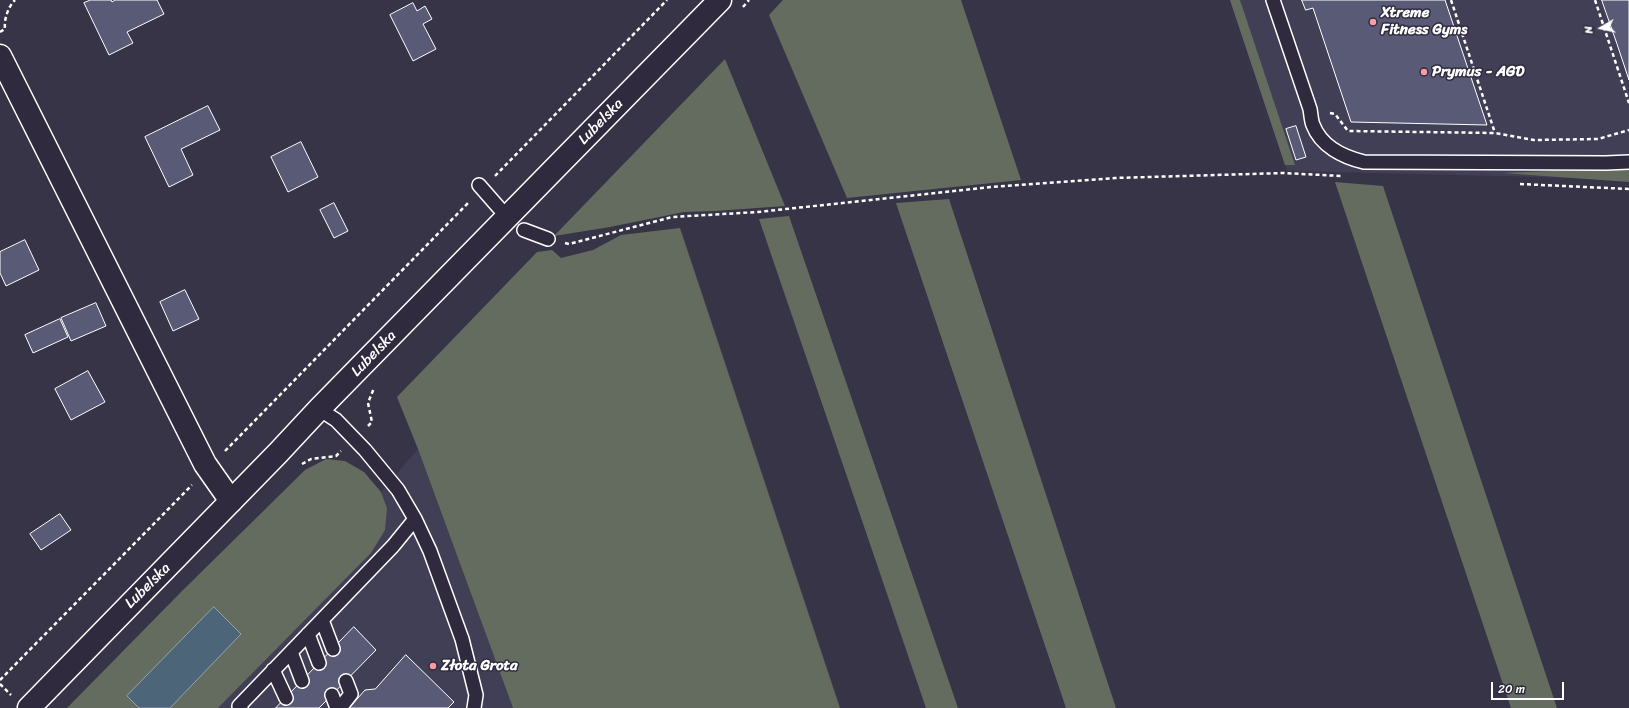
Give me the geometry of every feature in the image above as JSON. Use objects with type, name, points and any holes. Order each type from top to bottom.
[{"type":"main road","name":"Lubelska","points":[[21,702],[231,501],[320,408],[720,0]]},
{"type":"main road","points":[[0,56],[208,469],[231,501]]},
{"type":"lane","points":[[1273,0],[1310,109],[1313,125],[1323,142],[1349,159],[1364,162],[1629,162]]},
{"type":"lane","points":[[481,187],[507,217]]},
{"type":"lane","points":[[524,230],[548,239]]},
{"type":"lane","points":[[320,408],[336,420],[366,450],[398,490],[415,519],[430,551],[462,639],[476,695],[474,708]]},
{"type":"lane","points":[[241,708],[239,706],[393,546],[415,519]]},
{"type":"lane","points":[[322,620],[333,649]]},
{"type":"lane","points":[[308,634],[319,663]]},
{"type":"lane","points":[[291,652],[302,681]]},
{"type":"lane","points":[[273,670],[286,698]]},
{"type":"lane","points":[[332,695],[339,708],[351,694],[346,681]]},
{"type":"path","points":[[0,32],[5,29],[5,22],[11,4],[15,0]]},
{"type":"path","points":[[0,680],[208,469],[481,187],[667,0]]},
{"type":"path","points":[[1451,0],[1495,133]]},
{"type":"path","points":[[1594,0],[1629,103]]},
{"type":"path","points":[[1310,109],[1335,114],[1348,131],[1495,133],[1534,140],[1598,138],[1629,130]]},
{"type":"path","points":[[548,239],[569,244],[672,217],[758,212],[992,187],[1115,178],[1284,173],[1347,176]]},
{"type":"path","points":[[1513,183],[1629,189]]},
{"type":"path","points":[[0,684],[21,702]]},
{"type":"shaded area","points":[[1230,0],[1629,0],[1629,180],[1287,171]]},
{"type":"shaded area","points":[[418,449],[513,708],[218,708],[371,553],[387,508],[381,492]]},
{"type":"green space","points":[[783,0],[961,0],[1021,180],[847,198],[769,15]]},
{"type":"green space","points":[[1230,0],[1240,0],[1295,165],[1285,165]]},
{"type":"green space","points":[[725,59],[785,206],[684,212],[610,227],[554,236]]},
{"type":"green space","points":[[1629,168],[1629,182],[1502,173]]},
{"type":"green space","points":[[1335,182],[1383,186],[1557,708],[1511,708]]},
{"type":"green space","points":[[949,199],[1116,708],[1066,708],[896,203]]},
{"type":"green space","points":[[789,216],[958,708],[926,708],[759,219]]},
{"type":"green space","points":[[680,228],[840,708],[513,708],[418,449],[397,397],[537,252],[552,250],[561,258],[593,250],[621,235]]},
{"type":"green space","points":[[326,459],[345,461],[364,472],[381,492],[387,508],[385,530],[371,553],[218,708],[67,708],[182,591],[305,470]]},
{"type":"water","points":[[214,607],[241,634],[170,708],[139,708],[127,696]]},
{"type":"building","points":[[91,0],[111,0],[112,2],[115,0],[157,0],[164,14],[127,32],[133,43],[109,55],[84,3]]},
{"type":"building","points":[[1302,0],[1445,0],[1487,125],[1351,122],[1313,8],[1306,10]]},
{"type":"building","points":[[1602,0],[1629,0],[1629,80],[1617,44]]},
{"type":"building","points":[[413,3],[417,11],[425,6],[432,19],[423,24],[436,49],[413,61],[390,15]]},
{"type":"building","points":[[208,106],[220,130],[181,149],[193,175],[169,187],[145,137]]},
{"type":"building","points":[[1296,126],[1306,157],[1296,160],[1286,129]]},
{"type":"building","points":[[301,142],[318,177],[288,192],[271,157]]},
{"type":"building","points":[[334,203],[348,231],[334,238],[320,210]]},
{"type":"building","points":[[25,240],[39,270],[6,286],[0,273],[0,252]]},
{"type":"building","points":[[185,290],[199,319],[173,331],[160,302]]},
{"type":"building","points":[[96,303],[106,326],[71,341],[61,318]]},
{"type":"building","points":[[60,319],[68,337],[33,353],[25,335]]},
{"type":"building","points":[[88,371],[105,402],[71,420],[55,389]]},
{"type":"building","points":[[60,514],[71,530],[41,550],[30,534]]},
{"type":"building","points":[[354,627],[376,650],[319,708],[276,708]]},
{"type":"building","points":[[406,655],[454,702],[448,708],[349,708],[365,690],[375,689]]},
{"type":"place","name":"Xtreme Fitness Gyms","points":[[1373,22]]},
{"type":"place","name":"Prymus - AGD","points":[[1424,72]]},
{"type":"place","name":"Złota Grota","points":[[433,666]]}]
